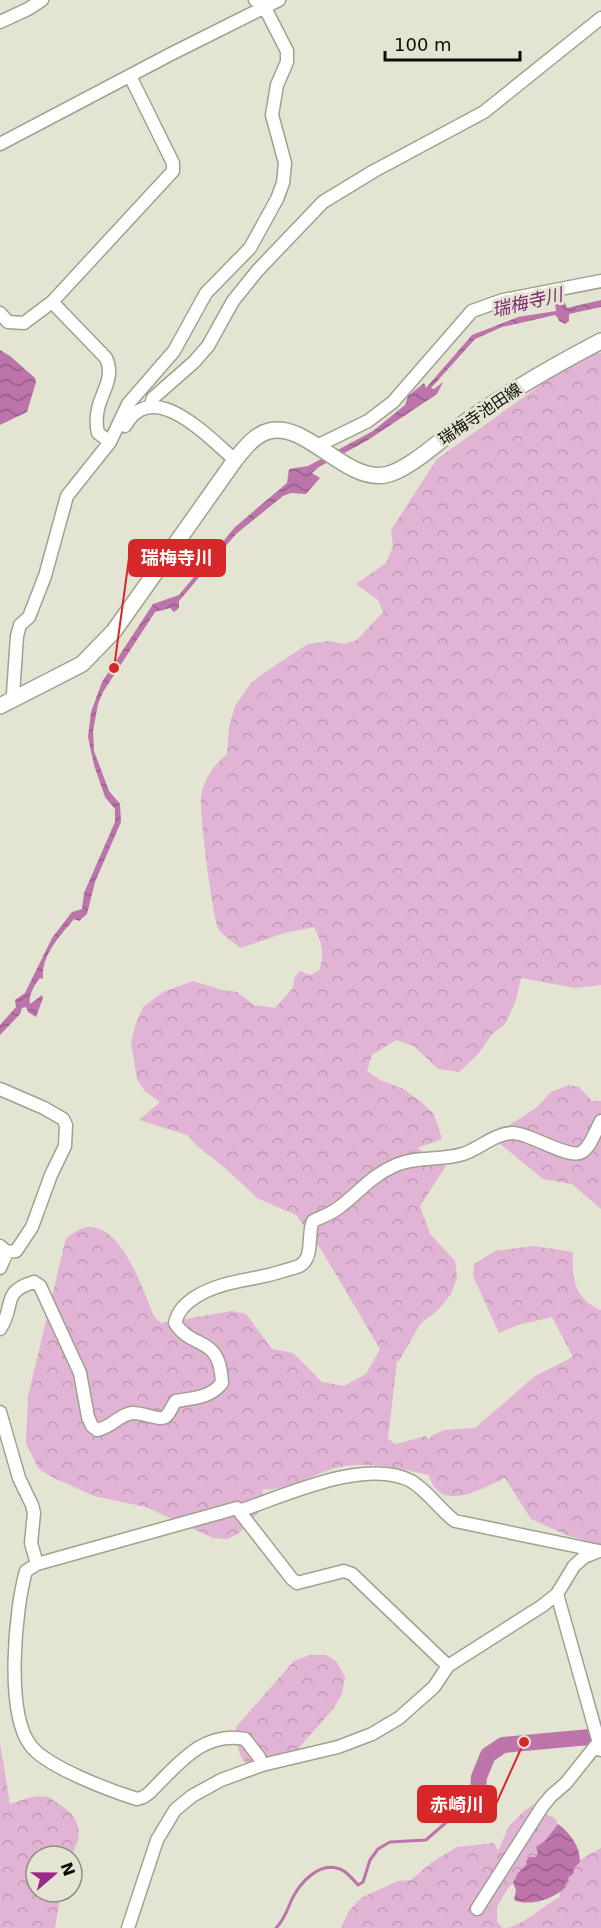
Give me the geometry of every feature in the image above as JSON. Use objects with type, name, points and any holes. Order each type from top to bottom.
[{"type":"main road","name":"瑞梅寺池田線","points":[[317,446],[357,471],[385,475],[403,468],[461,425],[548,369],[601,341]]},
{"type":"main road","points":[[0,706],[82,663],[114,630],[235,460],[254,440],[270,430],[294,434],[317,446]]},
{"type":"street","points":[[0,22],[42,0]]},
{"type":"street","points":[[0,144],[171,54],[260,4],[279,0]]},
{"type":"street","points":[[14,698],[17,636],[20,625],[28,617],[45,576],[66,496],[110,442],[132,398],[174,351],[206,293],[250,248],[280,191],[285,170],[272,115],[277,85],[287,62],[287,51],[260,4]]},
{"type":"street","points":[[150,407],[153,398],[194,362],[208,346],[233,301],[258,270],[322,202],[374,171],[484,112],[601,18]]},
{"type":"street","points":[[0,313],[8,322],[24,323],[52,302],[173,171],[172,163],[130,76]]},
{"type":"street","points":[[317,446],[368,421],[393,402],[472,311],[503,300],[601,281]]},
{"type":"street","points":[[52,302],[106,358],[109,365],[110,375],[98,408],[96,421],[98,433],[110,442]]},
{"type":"street","points":[[119,422],[125,426],[131,416],[150,407],[168,409],[235,460]]},
{"type":"street","points":[[0,1089],[63,1119],[66,1131],[65,1146],[51,1175],[32,1227],[16,1251],[3,1249],[0,1268]]},
{"type":"street","points":[[0,1329],[7,1319],[14,1291],[34,1282],[40,1286],[80,1373],[88,1417],[93,1426],[97,1430],[109,1428],[120,1417],[131,1413],[146,1414],[160,1419],[166,1417],[176,1401],[204,1396],[216,1391],[222,1383],[222,1366],[214,1352],[203,1343],[180,1331],[175,1323],[177,1313],[204,1292],[226,1283],[278,1273],[302,1265],[308,1250],[310,1227],[313,1221],[337,1208],[362,1186],[397,1165],[420,1158],[460,1155],[513,1133],[531,1137],[554,1148],[576,1153],[582,1152],[591,1142],[601,1120]]},
{"type":"street","points":[[0,1412],[19,1478],[34,1513],[31,1544],[37,1564]]},
{"type":"street","points":[[239,1511],[335,1479],[366,1473],[393,1474],[411,1482],[455,1521],[600,1551]]},
{"type":"street","points":[[262,1765],[259,1757],[245,1739],[212,1740],[187,1756],[147,1796],[137,1799],[76,1775],[38,1754],[26,1739],[21,1724],[15,1680],[20,1599],[26,1571],[37,1564],[237,1508],[297,1583],[344,1571],[351,1574],[448,1666]]},
{"type":"street","points":[[128,1928],[157,1840],[175,1810],[192,1796],[221,1780],[262,1765],[338,1747],[372,1734],[399,1718],[434,1688],[448,1666],[542,1606],[549,1598],[557,1594],[574,1566],[584,1557],[600,1551]]},
{"type":"street","points":[[477,1909],[542,1807],[600,1747],[597,1724],[557,1594]]},
{"type":"green space","points":[[596,353],[601,353],[601,985],[575,988],[521,978],[516,1000],[505,1024],[492,1034],[479,1053],[459,1072],[438,1069],[414,1046],[396,1040],[372,1055],[367,1071],[382,1081],[402,1088],[434,1114],[442,1139],[417,1148],[446,1166],[420,1206],[430,1234],[455,1261],[457,1277],[451,1294],[438,1310],[420,1324],[397,1361],[388,1439],[396,1444],[425,1436],[429,1439],[445,1430],[475,1428],[535,1376],[573,1357],[552,1317],[518,1325],[499,1333],[473,1276],[474,1264],[495,1251],[534,1246],[573,1252],[576,1287],[585,1300],[601,1310],[601,1545],[566,1535],[531,1519],[505,1478],[473,1492],[451,1496],[434,1487],[429,1475],[370,1465],[335,1468],[282,1488],[263,1489],[262,1509],[239,1533],[228,1539],[213,1538],[146,1507],[94,1496],[54,1478],[39,1469],[26,1444],[28,1396],[66,1238],[87,1227],[100,1229],[111,1236],[121,1247],[137,1275],[154,1316],[161,1323],[232,1311],[246,1314],[272,1349],[293,1353],[322,1382],[344,1386],[366,1374],[380,1349],[322,1251],[296,1215],[257,1198],[187,1135],[139,1120],[160,1102],[145,1091],[137,1079],[131,1043],[143,1007],[163,992],[193,981],[237,992],[254,1005],[275,1008],[293,988],[294,978],[300,971],[310,975],[319,971],[322,948],[314,927],[284,933],[241,948],[221,933],[216,923],[207,865],[201,797],[210,773],[227,754],[229,727],[235,706],[251,683],[308,644],[329,641],[345,644],[357,640],[383,612],[378,600],[356,584],[386,563],[393,547],[391,530],[437,459],[553,376]]},
{"type":"green space","points":[[569,1085],[579,1087],[592,1101],[601,1101],[601,1209],[572,1184],[543,1179],[499,1143],[500,1131],[536,1108],[551,1092]]},
{"type":"green space","points":[[310,1655],[326,1655],[336,1661],[345,1677],[342,1694],[333,1709],[290,1758],[253,1769],[241,1756],[236,1727],[294,1661]]},
{"type":"green space","points":[[0,1743],[10,1804],[33,1797],[49,1798],[72,1815],[79,1834],[77,1844],[24,1844],[24,1904],[59,1904],[55,1928],[0,1928]]},
{"type":"green space","points":[[539,1801],[546,1814],[556,1819],[559,1830],[522,1876],[508,1888],[497,1907],[497,1922],[503,1928],[341,1928],[349,1911],[361,1898],[398,1881],[411,1880],[432,1862],[457,1847],[494,1843],[498,1851],[509,1826],[524,1811]]},
{"type":"green space","points":[[601,1848],[601,1928],[507,1928],[521,1922],[560,1897],[560,1887],[566,1872],[578,1861]]},
{"type":"water","name":"瑞梅寺川","points":[[563,298],[567,308],[601,300],[601,307],[569,314],[569,321],[565,324],[555,315],[502,327],[475,339],[431,388],[434,389],[443,382],[437,394],[368,440],[319,467],[312,473],[320,478],[306,494],[291,493],[283,496],[236,534],[179,601],[179,608],[174,612],[170,608],[155,612],[103,692],[98,704],[93,731],[94,751],[109,791],[120,804],[121,822],[95,882],[87,914],[79,921],[74,919],[58,939],[45,962],[43,979],[40,978],[32,990],[30,1004],[42,995],[43,998],[36,1017],[28,1012],[26,1007],[22,1008],[20,1014],[0,1035],[0,1025],[16,1007],[15,1000],[25,993],[52,938],[72,912],[82,909],[84,893],[115,822],[115,809],[105,797],[94,765],[88,737],[91,712],[102,682],[153,604],[179,595],[235,527],[287,483],[289,469],[308,466],[373,431],[405,405],[408,396],[424,383],[426,388],[472,335],[518,317],[556,311],[555,302]]},
{"type":"water","points":[[0,350],[35,378],[36,382],[27,412],[0,425]]},
{"type":"water","points":[[558,1824],[574,1840],[580,1856],[580,1862],[573,1869],[574,1873],[568,1878],[566,1887],[541,1901],[527,1903],[514,1900],[516,1890],[513,1883],[518,1873],[530,1857],[536,1857],[538,1852],[536,1847],[545,1841]]},
{"type":"waterway","points":[[472,1809],[477,1804],[479,1777],[488,1755],[503,1745],[601,1736]]},
{"type":"waterway","points":[[276,1928],[284,1918],[300,1886],[311,1875],[332,1867],[340,1869],[358,1885],[363,1882],[370,1860],[378,1849],[390,1842],[426,1840],[458,1812],[472,1809]]},
{"type":"place","name":"瑞梅寺川","points":[[114,668]]},
{"type":"place","name":"赤崎川","points":[[524,1742]]}]
